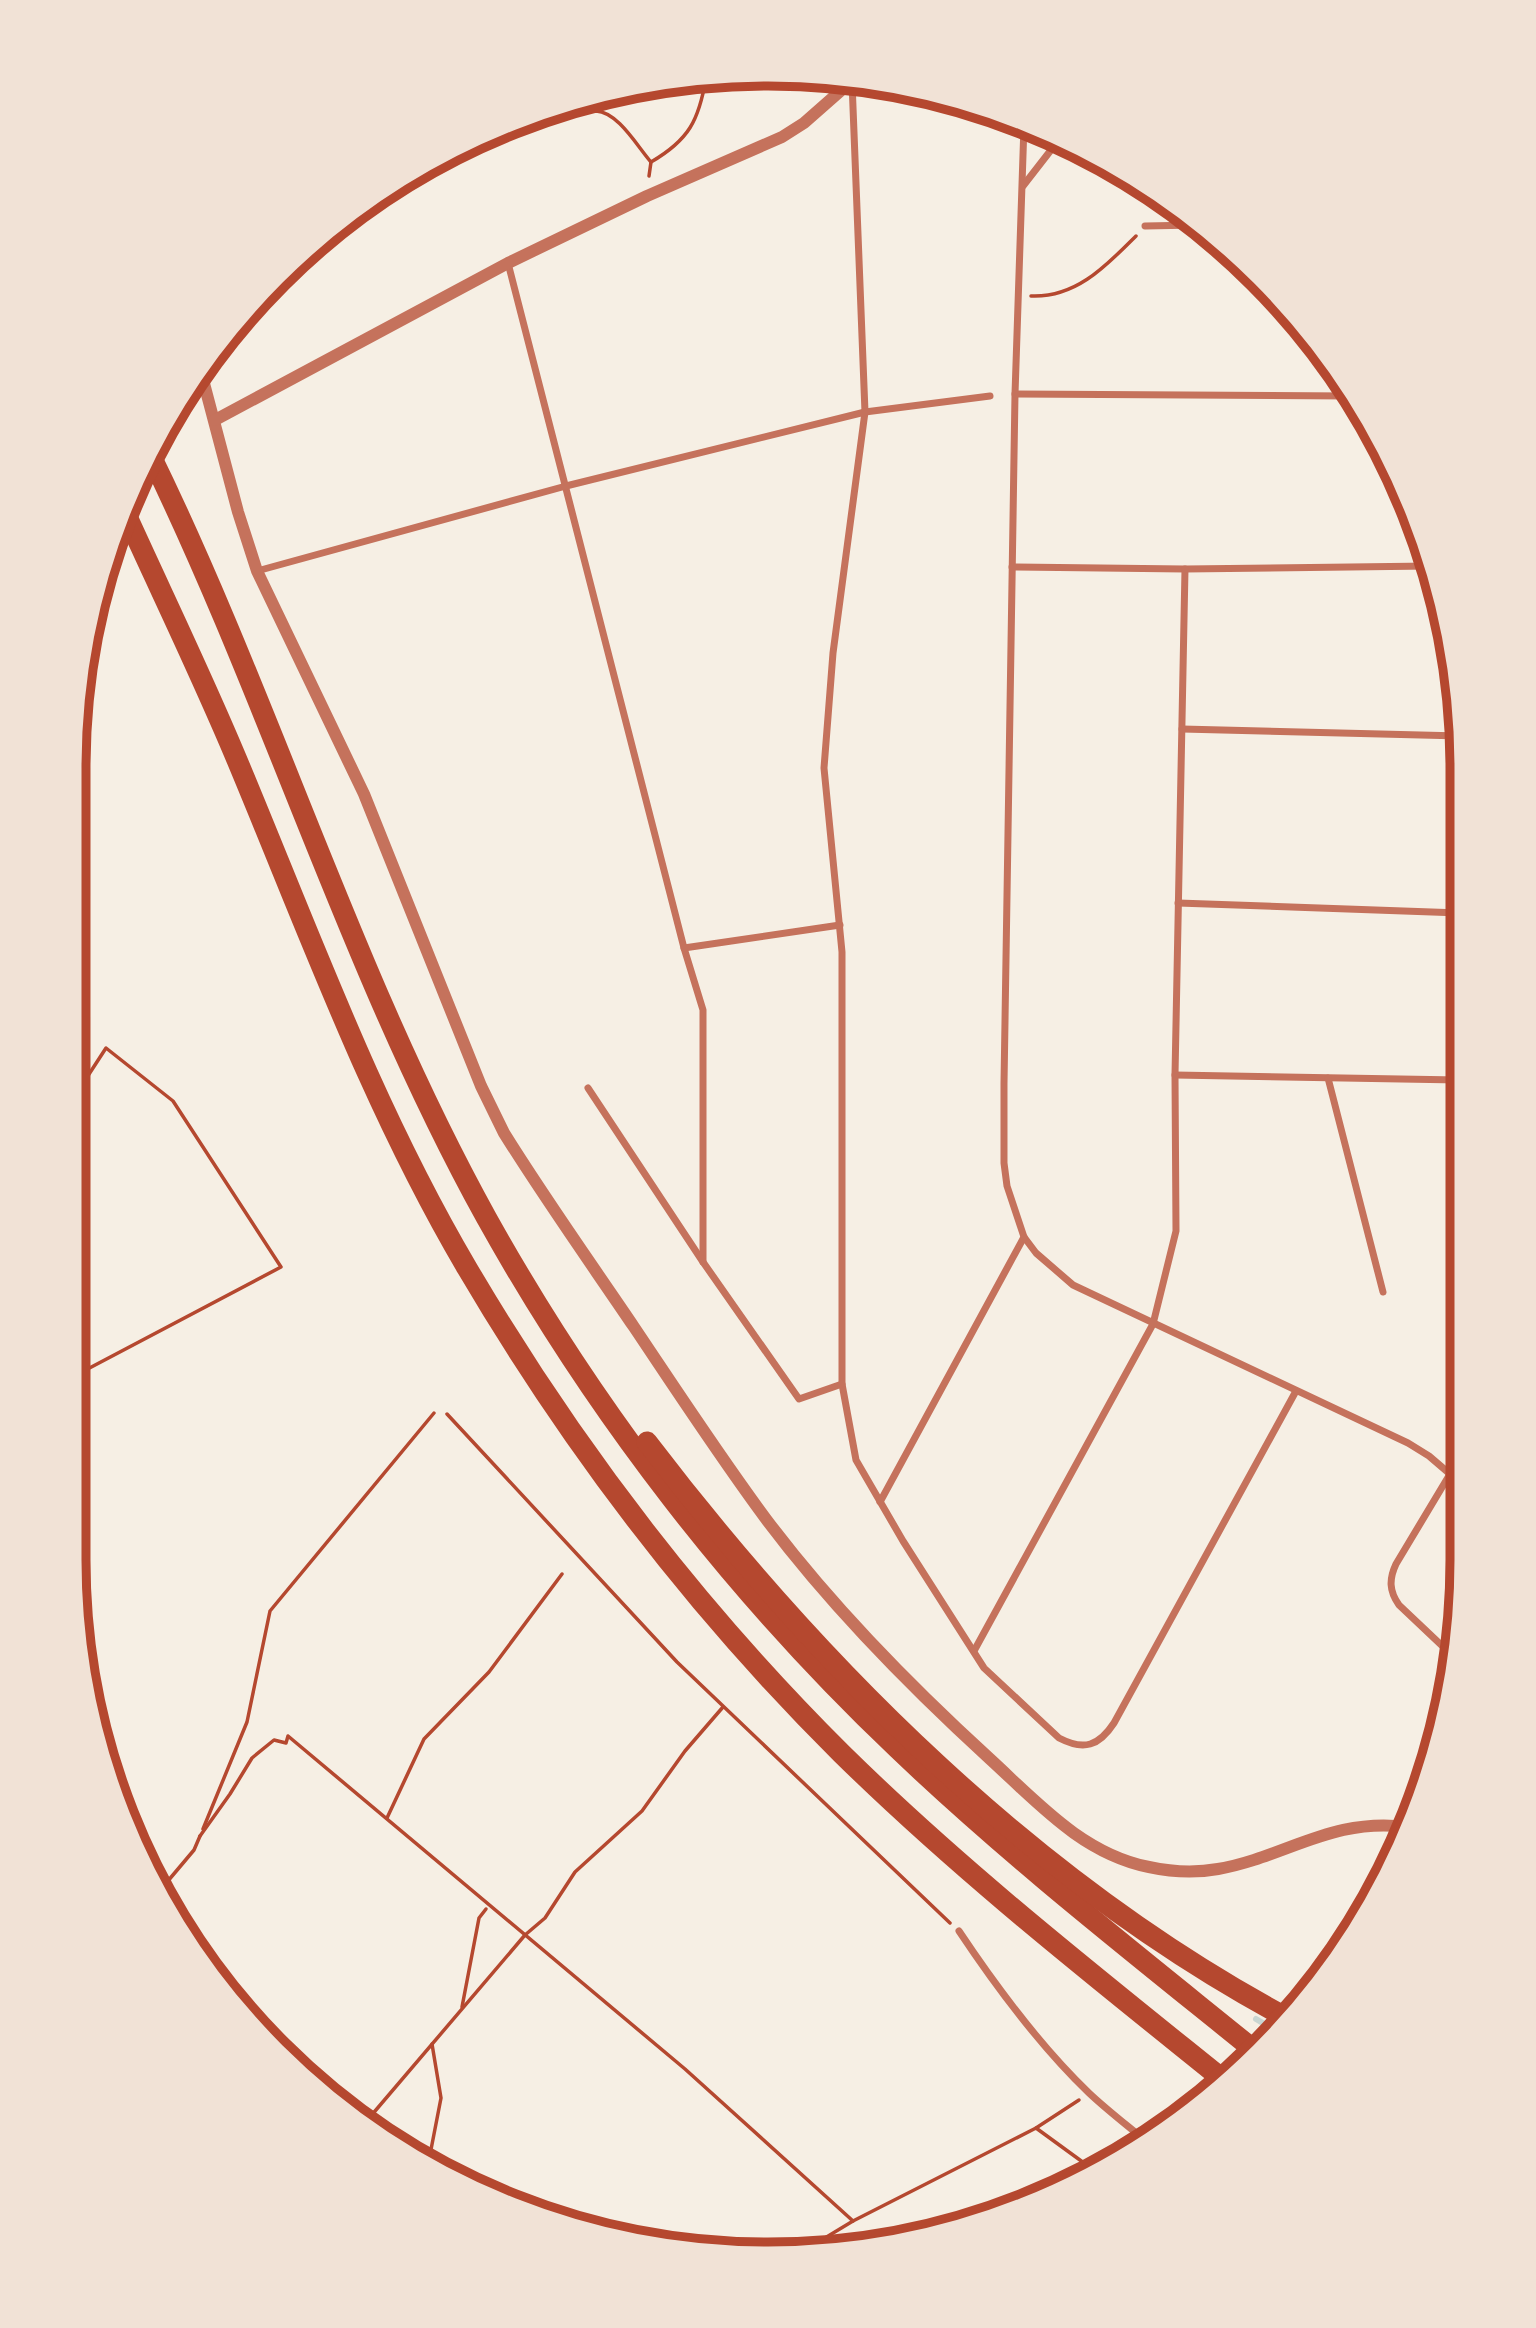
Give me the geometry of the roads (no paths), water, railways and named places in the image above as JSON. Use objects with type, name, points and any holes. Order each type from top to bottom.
[{"type":"highway","points":[[156,467],[222,611],[342,910],[412,1072],[486,1217],[562,1343],[659,1482],[746,1589],[832,1683],[962,1809],[1065,1897],[1247,2045]]},
{"type":"highway","points":[[131,525],[235,756],[335,1000],[412,1167],[465,1264],[562,1419],[662,1554],[719,1623],[780,1690],[861,1771],[965,1867],[1214,2076]]},
{"type":"highway","points":[[524,1281],[669,1471],[755,1574],[892,1720],[972,1794],[1083,1886],[1164,1945],[1278,2013]]},
{"type":"street","points":[[215,419],[508,262],[647,196],[782,137],[841,90]]},
{"type":"street","points":[[853,92],[865,412],[833,653],[824,768],[842,952],[842,1384],[856,1460],[984,1668],[1059,1738],[1072,1745],[1098,1742],[1114,1723],[1296,1391]]},
{"type":"street","points":[[1024,136],[1012,567],[1004,1163],[1007,1186],[1024,1237],[1042,1259],[1073,1285],[1408,1443],[1450,1474],[1396,1564],[1391,1574],[1390,1586],[1399,1605],[1444,1648]]},
{"type":"street","points":[[1022,186],[1052,148]]},
{"type":"street","points":[[1145,226],[1181,225]]},
{"type":"street","points":[[508,262],[684,948],[703,1010],[703,1262]]},
{"type":"street","points":[[205,384],[238,512],[257,571],[364,794],[481,1086],[504,1133],[737,1479],[816,1582],[868,1640],[946,1719],[1068,1830],[1096,1848],[1122,1860],[1173,1871],[1219,1869],[1334,1832],[1369,1825],[1396,1826]]},
{"type":"street","points":[[1015,394],[1339,396]]},
{"type":"street","points":[[257,571],[566,486],[865,412],[990,396]]},
{"type":"street","points":[[1012,567],[1185,569],[1419,566]]},
{"type":"street","points":[[974,1651],[1153,1324],[1176,1231],[1175,1076],[1185,569]]},
{"type":"street","points":[[1182,729],[1449,736]]},
{"type":"street","points":[[1178,903],[1450,913]]},
{"type":"street","points":[[684,948],[840,925]]},
{"type":"street","points":[[1175,1076],[1450,1080]]},
{"type":"street","points":[[1328,1078],[1383,1292]]},
{"type":"street","points":[[588,1088],[703,1262],[799,1399],[842,1384]]},
{"type":"street","points":[[880,1502],[1024,1237]]},
{"type":"street","points":[[959,1931],[990,1977],[1050,2052],[1090,2094],[1137,2133]]},
{"type":"waterway","points":[[1256,2019],[1266,2025]]}]
